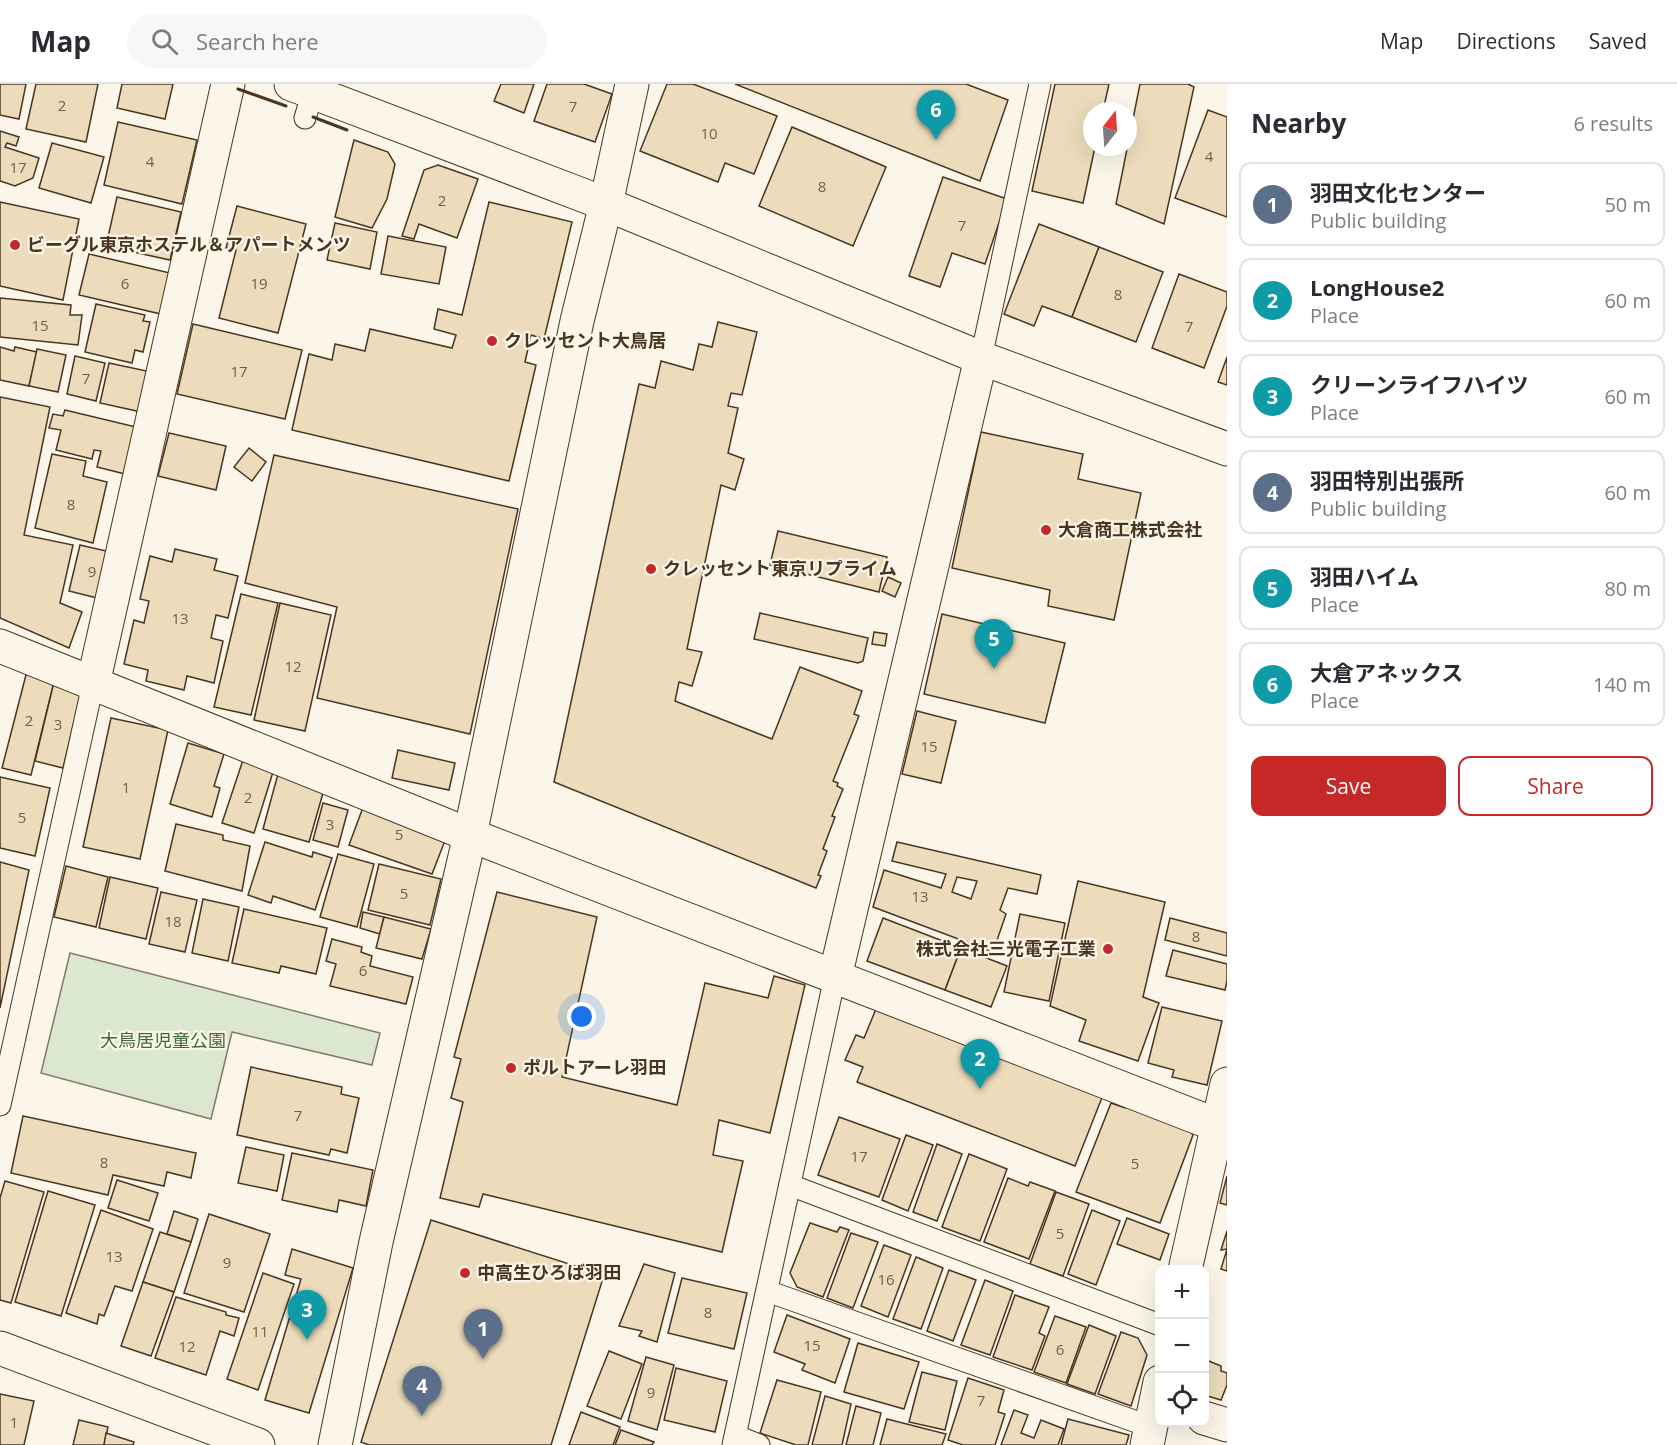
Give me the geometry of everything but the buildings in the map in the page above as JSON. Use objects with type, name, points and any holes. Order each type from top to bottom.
[{"type":"street","points":[[93,684],[228,84]]},
{"type":"street","points":[[335,1445],[376,1242],[470,836],[577,321],[606,204],[632,84]]},
{"type":"street","points":[[303,98],[606,204],[981,358],[1227,449]]},
{"type":"street","points":[[835,977],[981,358]]},
{"type":"street","points":[[0,646],[470,836],[1222,1127]]},
{"type":"street","points":[[1186,1265],[1222,1127],[1227,1084]]},
{"type":"street","points":[[0,1348],[258,1445]]},
{"type":"street","points":[[1209,1420],[1227,1425]]},
{"type":"lane","points":[[981,358],[1040,84]]},
{"type":"lane","points":[[0,1105],[93,684]]},
{"type":"lane","points":[[759,1445],[734,1441],[835,977]]},
{"type":"lane","points":[[790,1185],[1155,1323]]},
{"type":"lane","points":[[767,1291],[1154,1412]]},
{"type":"green space","name":"大鳥居児童公園","points":[[70,953],[380,1033],[372,1065],[232,1032],[211,1119],[41,1073]]},
{"type":"wall","points":[[238,89],[286,106]]},
{"type":"wall","points":[[313,117],[347,130]]},
{"type":"place","name":"大倉アネックス","points":[[936,140]]},
{"type":"place","name":"ビーグル東京ホステル＆アパートメンツ","points":[[15,245]]},
{"type":"place","name":"クレッセント大鳥居","points":[[492,341]]},
{"type":"place","name":"大倉商工株式会社","points":[[1046,530]]},
{"type":"place","name":"クレッセント東京リプライム","points":[[651,569]]},
{"type":"place","name":"羽田ハイム","points":[[994,669]]},
{"type":"place","name":"株式会社三光電子工業","points":[[1108,949]]},
{"type":"place","name":"ポルトアーレ羽田","points":[[511,1068]]},
{"type":"place","name":"LongHouse2","points":[[980,1089]]},
{"type":"place","name":"中高生ひろば羽田","points":[[465,1273]]},
{"type":"place","name":"クリーンライフハイツ","points":[[307,1340]]},
{"type":"place","name":"羽田文化センター","points":[[483,1359]]},
{"type":"place","name":"羽田特別出張所","points":[[422,1416]]}]
